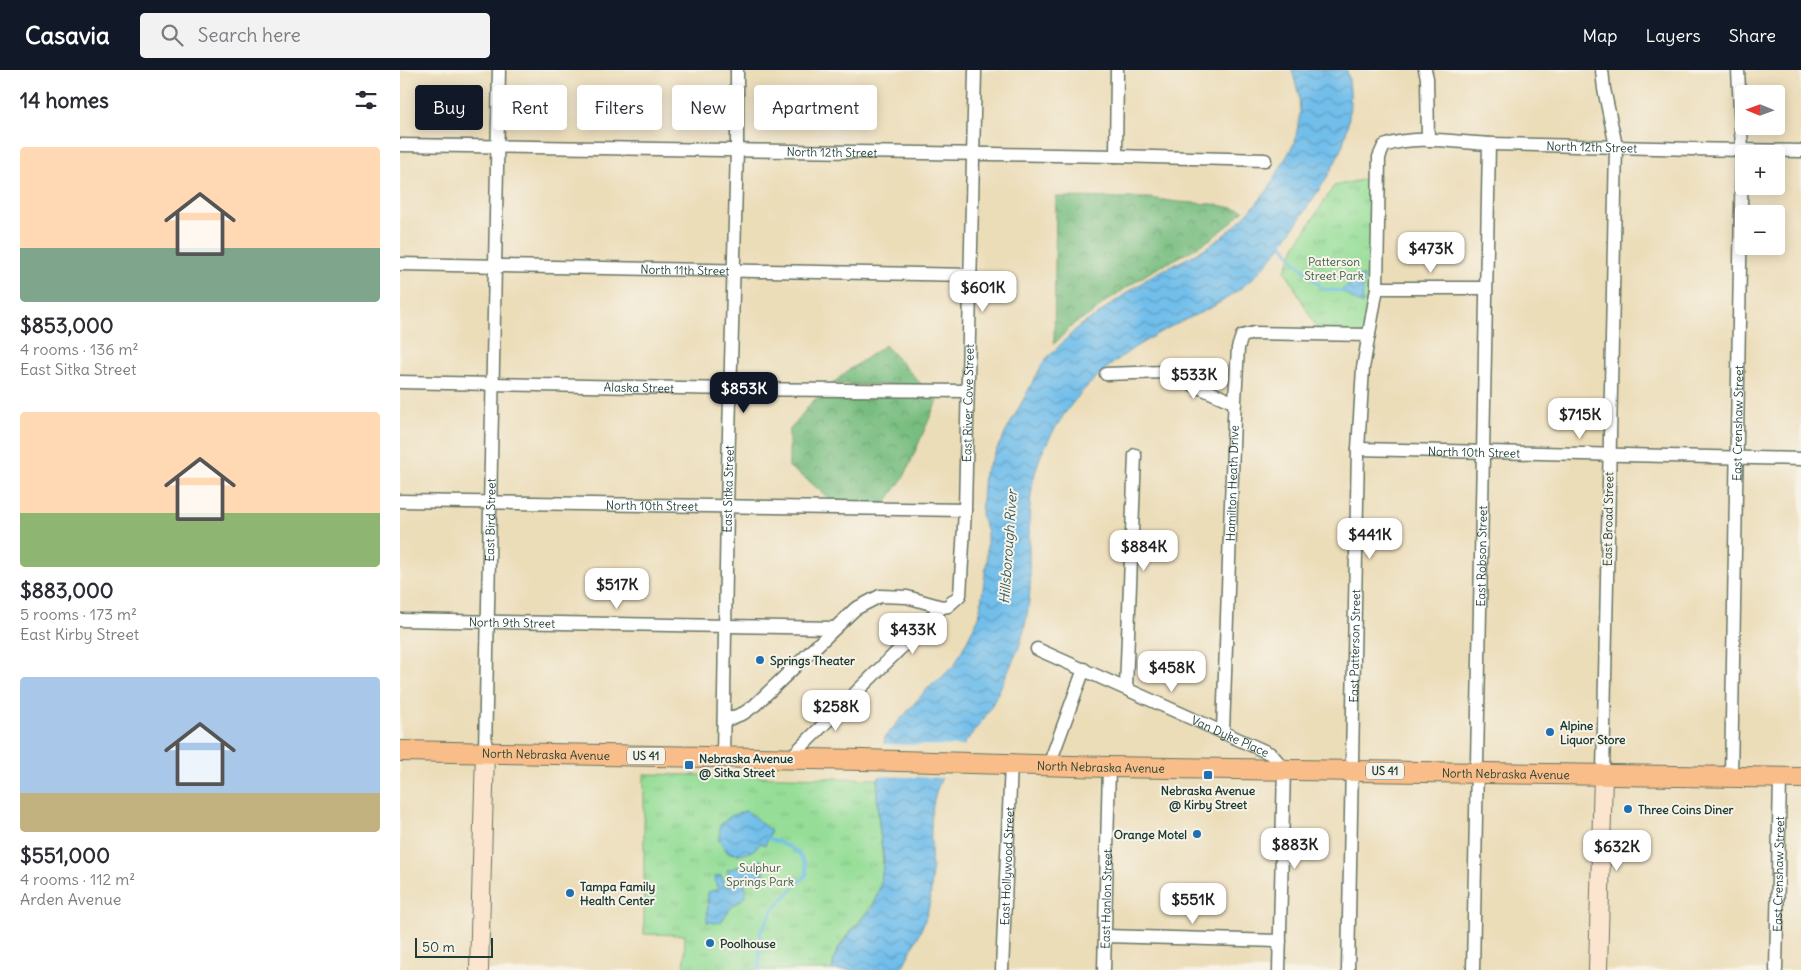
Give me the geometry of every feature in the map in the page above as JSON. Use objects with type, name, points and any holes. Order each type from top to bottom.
[{"type":"main road","name":"North Nebraska Avenue","points":[[400,751],[968,762],[1109,767],[1801,778]]},
{"type":"street","name":"East Bird Street","points":[[479,970],[499,70]]},
{"type":"street","name":"East Sitka Street","points":[[723,758],[727,506],[737,149],[737,70]]},
{"type":"street","name":"East River Cove Street","points":[[942,607],[948,606],[960,596],[963,555],[975,70]]},
{"type":"street","points":[[1116,156],[1117,70]]},
{"type":"street","points":[[1425,70],[1427,78],[1428,140]]},
{"type":"street","name":"East Broad Street","points":[[1598,970],[1616,146],[1602,70]]},
{"type":"street","name":"East Crenshaw Street","points":[[1738,70],[1742,145]]},
{"type":"street","name":"North 12th Street","points":[[1384,146],[1398,140],[1428,140],[1489,144],[1735,150]]},
{"type":"street","name":"East Robson Street","points":[[1473,970],[1489,144]]},
{"type":"street","name":"North 12th Street","points":[[400,145],[737,149],[1265,160]]},
{"type":"street","name":"East Patterson Street","points":[[1348,970],[1358,449],[1363,368],[1377,288],[1379,157],[1384,146]]},
{"type":"street","name":"North 12th Street","points":[[1785,151],[1801,151]]},
{"type":"street","name":"East Crenshaw Street","points":[[1731,777],[1741,195]]},
{"type":"street","name":"North 11th Street","points":[[400,264],[970,275]]},
{"type":"street","points":[[1377,288],[1485,288]]},
{"type":"street","name":"Hamilton Heath Drive","points":[[1223,731],[1235,403],[1238,348],[1242,336],[1254,332],[1369,335]]},
{"type":"street","points":[[1106,374],[1164,372],[1235,403]]},
{"type":"street","name":"Alaska Street","points":[[400,382],[731,389],[967,391]]},
{"type":"street","name":"North 10th Street","points":[[1358,449],[1801,459]]},
{"type":"street","points":[[1126,688],[1135,455]]},
{"type":"street","name":"North 10th Street","points":[[400,501],[965,510]]},
{"type":"street","points":[[724,721],[744,713],[755,705],[855,609],[880,596],[907,598],[942,607]]},
{"type":"street","points":[[789,759],[942,607]]},
{"type":"street","name":"North 9th Street","points":[[400,620],[834,628]]},
{"type":"street","name":"Van Dyke Place","points":[[1037,648],[1271,754],[1284,769]]},
{"type":"street","points":[[1049,765],[1084,669]]},
{"type":"street","name":"East Hollywood Street","points":[[1002,970],[1011,764]]},
{"type":"street","name":"East Hanlon Street","points":[[1104,970],[1109,767]]},
{"type":"street","points":[[1279,970],[1284,769]]},
{"type":"street","name":"East Crenshaw Street","points":[[1776,970],[1780,778]]},
{"type":"street","points":[[1105,936],[1280,941]]},
{"type":"green space","name":"Patterson Street Park","points":[[1379,176],[1369,335],[1320,334],[1285,270],[1296,245],[1334,186]]},
{"type":"green space","points":[[1056,197],[1149,198],[1212,204],[1244,210],[1229,225],[1209,240],[1150,272],[1105,302],[1092,314],[1076,322],[1054,344]]},
{"type":"green space","points":[[885,345],[922,385],[832,384],[846,372]]},
{"type":"green space","points":[[820,395],[933,396],[937,401],[905,475],[885,504],[834,503],[809,481],[789,467],[789,431],[811,403]]},
{"type":"green space","name":"Sulphur Springs Park","points":[[644,774],[878,779],[877,793],[883,861],[880,887],[872,905],[837,951],[832,970],[684,970],[685,935],[644,934]]},
{"type":"water","name":"Hillsborough River","points":[[1292,70],[1347,70],[1350,88],[1349,117],[1343,144],[1335,161],[1290,233],[1255,276],[1226,299],[1211,308],[1172,326],[1128,352],[1090,383],[1068,409],[1056,427],[1039,460],[1031,495],[1029,520],[1030,588],[1023,635],[992,706],[954,758],[939,784],[932,814],[931,891],[927,914],[921,930],[901,970],[832,970],[836,953],[846,938],[872,908],[880,887],[884,860],[877,791],[885,737],[927,689],[955,664],[979,617],[987,560],[987,532],[981,514],[984,473],[1044,361],[1080,325],[1095,317],[1153,275],[1212,244],[1233,228],[1267,191],[1295,142],[1300,113],[1299,96]]},
{"type":"water","points":[[1353,276],[1364,276],[1362,305],[1341,291],[1352,282]]},
{"type":"water","points":[[745,811],[771,830],[765,845],[760,843],[753,850],[746,853],[728,853],[719,840],[720,825],[732,815]]},
{"type":"water","points":[[761,860],[765,874],[744,880],[746,892],[744,898],[731,908],[720,922],[707,922],[708,892],[718,889],[714,877],[721,875],[725,887],[731,885],[727,870]]},
{"type":"pier","points":[[881,744],[965,746],[946,778],[875,776]]},
{"type":"waterway","points":[[1281,242],[1293,259],[1323,289],[1341,291]]},
{"type":"waterway","points":[[759,970],[760,933],[775,907],[807,874],[806,866],[799,854],[768,838]]},
{"type":"place","name":"Springs Theater","points":[[760,660]]},
{"type":"place","name":"Alpine Liquor Store","points":[[1550,732]]},
{"type":"place","name":"Nebraska Avenue @ Sitka Street","points":[[689,765]]},
{"type":"place","name":"Nebraska Avenue @ Kirby Street","points":[[1208,775]]},
{"type":"place","name":"Three Coins Diner","points":[[1628,809]]},
{"type":"place","name":"Orange Motel","points":[[1197,834]]},
{"type":"place","name":"Tampa Family Health Center","points":[[570,893]]},
{"type":"place","name":"Poolhouse","points":[[710,943]]}]
